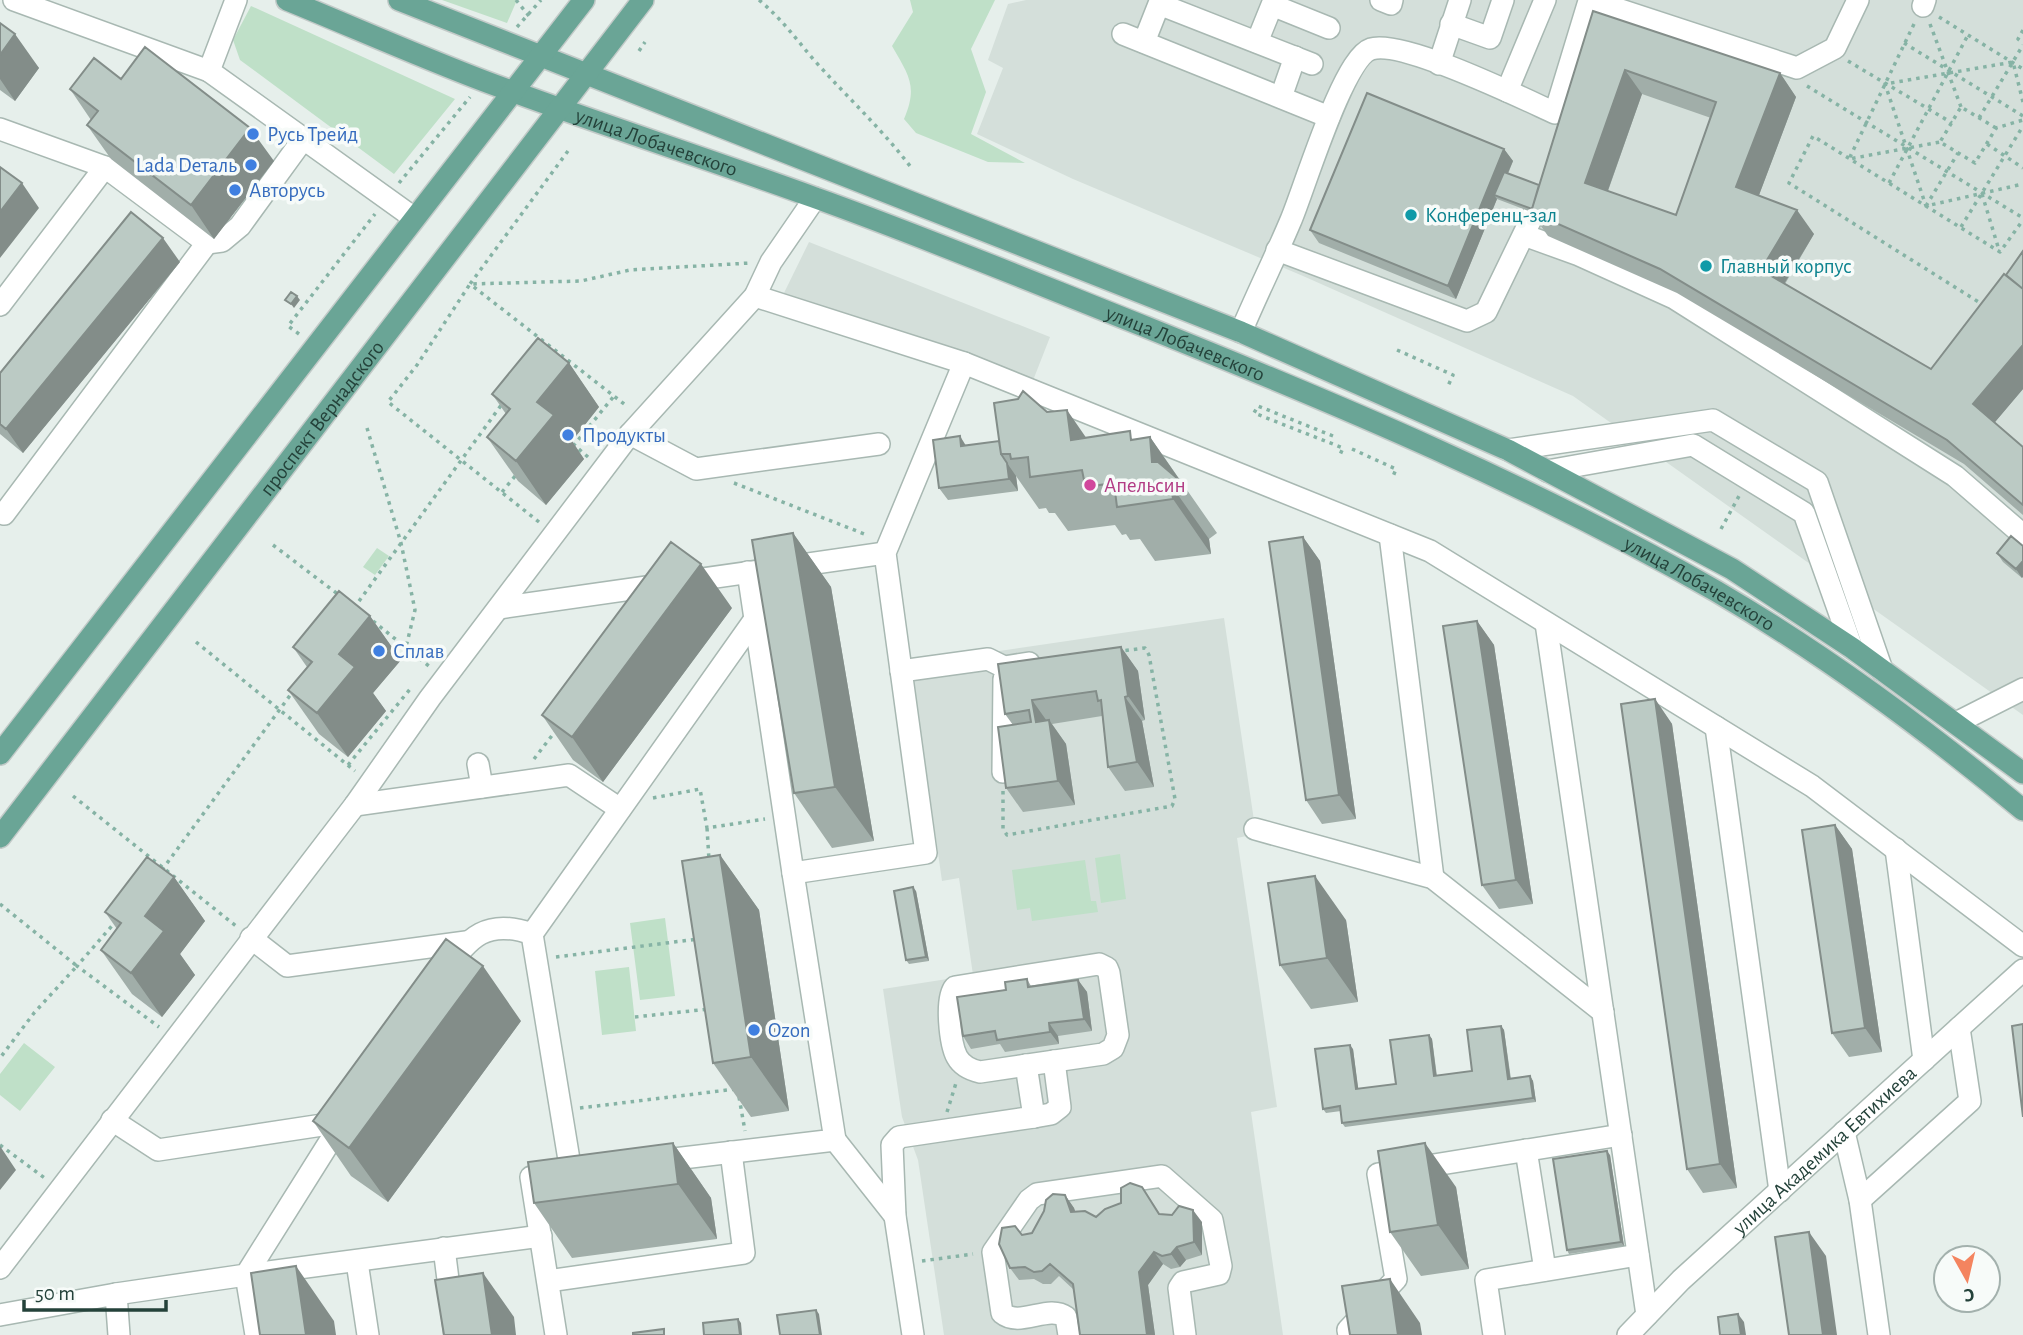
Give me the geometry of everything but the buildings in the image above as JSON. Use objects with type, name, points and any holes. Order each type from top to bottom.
[{"type":"main road","name":"улица Лобачевского","points":[[288,0],[561,109],[815,198],[1309,392],[1606,531],[1718,592],[1804,646],[1921,729],[2023,810]]},
{"type":"main road","name":"улица Лобачевского","points":[[399,0],[1241,332],[1508,450],[1732,569],[1852,648],[2023,773]]},
{"type":"main road","points":[[0,754],[584,0]]},
{"type":"main road","name":"проспект Вернадского","points":[[0,837],[643,0]]},
{"type":"street","points":[[14,0],[209,71],[414,218]]},
{"type":"street","points":[[209,71],[236,0]]},
{"type":"street","points":[[1381,0],[1391,4],[1392,0]]},
{"type":"street","points":[[1451,24],[1489,38],[1503,0]]},
{"type":"street","points":[[1507,91],[1545,0]]},
{"type":"street","points":[[1563,134],[1555,113],[1590,1],[1797,68],[1835,48],[1857,0]]},
{"type":"street","points":[[1439,64],[1456,1]]},
{"type":"street","points":[[1144,42],[1159,4],[1304,61],[1281,97]]},
{"type":"street","points":[[1257,43],[1272,5],[1329,28]]},
{"type":"street","points":[[1123,34],[1329,117]]},
{"type":"street","points":[[1241,332],[1277,250],[1329,117],[1360,55],[1372,49],[1388,48],[1439,64],[1555,113]]},
{"type":"street","points":[[0,129],[105,167],[207,243],[222,241],[240,226],[304,138]]},
{"type":"street","points":[[0,304],[105,167]]},
{"type":"street","points":[[0,1268],[355,805],[437,672],[499,608],[637,427],[755,296],[771,262],[815,198]]},
{"type":"street","points":[[1277,250],[1467,321],[1486,312],[1534,214]]},
{"type":"street","points":[[1524,235],[1579,255],[1674,298],[1955,476],[2023,535]]},
{"type":"street","points":[[0,513],[4,514],[207,243]]},
{"type":"street","points":[[755,296],[964,363],[1430,551],[1812,786],[2023,946]]},
{"type":"street","points":[[793,873],[926,853],[901,671],[878,545],[964,363]]},
{"type":"street","points":[[1508,450],[1713,420],[1817,482],[1882,670]]},
{"type":"street","points":[[637,427],[696,469],[878,444]]},
{"type":"street","points":[[1548,471],[1693,445],[1804,513],[1852,648]]},
{"type":"street","points":[[1390,535],[1433,878]]},
{"type":"street","points":[[499,608],[748,572],[878,545]]},
{"type":"street","points":[[748,572],[835,1140],[895,1216]]},
{"type":"street","points":[[571,1172],[532,934],[755,619]]},
{"type":"street","points":[[1546,623],[1647,1315]]},
{"type":"street","points":[[901,671],[988,659],[1004,667],[1054,660]]},
{"type":"street","points":[[1003,772],[1004,667]]},
{"type":"street","points":[[1956,723],[2023,689]]},
{"type":"street","points":[[1716,727],[1780,1191]]},
{"type":"street","points":[[478,764],[482,787]]},
{"type":"street","points":[[355,805],[569,775],[622,806]]},
{"type":"street","points":[[1255,830],[1433,878],[1603,1012]]},
{"type":"street","points":[[1896,849],[1924,1060]]},
{"type":"street","points":[[435,987],[466,942],[478,933],[517,928],[532,934]]},
{"type":"street","points":[[251,938],[288,966],[466,942]]},
{"type":"street","points":[[1103,965],[1109,973],[1117,1041],[1113,1048],[1103,1054],[980,1072],[962,1064],[956,1056],[948,999],[955,987],[1103,965]]},
{"type":"street","name":"улица Академика Евтихиева","points":[[1628,1335],[1780,1191],[2023,970]]},
{"type":"street","points":[[1860,1200],[1970,1101],[1959,1028]]},
{"type":"street","points":[[913,1335],[895,1216],[891,1150],[894,1140],[1051,1114],[1060,1107],[1054,1061]]},
{"type":"street","points":[[1026,1065],[1034,1117]]},
{"type":"street","points":[[256,1335],[246,1275],[358,1099]]},
{"type":"street","points":[[112,1120],[158,1150],[342,1122]]},
{"type":"street","points":[[1844,1132],[1860,1200],[1879,1335]]},
{"type":"street","points":[[1349,1335],[1348,1330],[1396,1279],[1378,1174],[1621,1135]]},
{"type":"street","points":[[637,1164],[835,1140]]},
{"type":"street","points":[[1526,1150],[1545,1270]]},
{"type":"street","points":[[548,1281],[744,1253],[739,1151]]},
{"type":"street","points":[[555,1335],[531,1177],[597,1169]]},
{"type":"street","points":[[1069,1335],[1066,1317],[1058,1313],[1013,1319],[1002,1313],[993,1252],[1029,1200],[1037,1194],[1157,1177],[1167,1178],[1213,1220],[1221,1266],[1219,1274],[1214,1277],[1181,1284],[1185,1335]]},
{"type":"street","points":[[0,1315],[116,1294],[246,1275],[541,1236]]},
{"type":"street","points":[[444,1248],[456,1335]]},
{"type":"street","points":[[1494,1335],[1486,1280],[1638,1255]]},
{"type":"street","points":[[357,1262],[368,1335]]},
{"type":"street","points":[[116,1294],[119,1335]]},
{"type":"path","points":[[516,0],[529,16]]},
{"type":"path","points":[[515,28],[541,0]]},
{"type":"path","points":[[759,0],[780,18],[815,61],[879,125],[910,166]]},
{"type":"path","points":[[1924,3],[2023,69]]},
{"type":"path","points":[[1849,159],[1924,3]]},
{"type":"path","points":[[1924,3],[1961,107],[1996,128]]},
{"type":"path","points":[[1979,118],[2023,44],[2018,39],[2023,30]]},
{"type":"path","points":[[1889,183],[1968,34]]},
{"type":"path","points":[[639,51],[645,42]]},
{"type":"path","points":[[1905,43],[2023,118]]},
{"type":"path","points":[[1835,48],[1840,56],[1952,123]]},
{"type":"path","points":[[1885,83],[1949,70],[2012,62]]},
{"type":"path","points":[[2012,62],[2023,102]]},
{"type":"path","points":[[1797,68],[1802,83],[2023,219],[2000,252]]},
{"type":"path","points":[[1885,83],[1926,206]]},
{"type":"path","points":[[1940,142],[1961,107]]},
{"type":"path","points":[[1849,159],[1940,142],[1975,163],[1996,128],[2023,118]]},
{"type":"path","points":[[1961,228],[2023,126]]},
{"type":"path","points":[[1986,306],[1789,183],[1813,136],[2000,252]]},
{"type":"path","points":[[1987,144],[2023,168]]},
{"type":"path","points":[[554,535],[388,402],[417,365],[470,284],[568,151]]},
{"type":"path","points":[[1926,206],[1958,152]]},
{"type":"path","points":[[1926,206],[2023,184]]},
{"type":"path","points":[[1982,193],[2000,252]]},
{"type":"path","points":[[470,284],[582,281],[629,270],[771,262]]},
{"type":"path","points":[[470,284],[614,396],[637,427]]},
{"type":"path","points":[[540,354],[547,344]]},
{"type":"path","points":[[1397,350],[1453,375],[1448,386]]},
{"type":"path","points":[[581,468],[589,458],[574,445],[614,396]]},
{"type":"path","points":[[347,617],[503,403],[512,411]]},
{"type":"path","points":[[1333,436],[1258,406],[1254,413],[1343,448],[1339,457]]},
{"type":"path","points":[[367,428],[401,542],[415,610],[406,647]]},
{"type":"path","points":[[1352,449],[1395,469],[1392,479]]},
{"type":"path","points":[[696,469],[878,545]]},
{"type":"path","points":[[502,492],[518,473]]},
{"type":"path","points":[[1721,529],[1749,479]]},
{"type":"path","points":[[537,521],[546,510]]},
{"type":"path","points":[[274,545],[363,613]]},
{"type":"path","points":[[371,620],[437,672]]},
{"type":"path","points":[[196,642],[370,783]]},
{"type":"path","points":[[1003,772],[1003,829],[1007,835],[1172,806],[1175,799],[1148,650],[1141,648],[1116,651]]},
{"type":"path","points":[[421,676],[437,672]]},
{"type":"path","points":[[155,877],[301,680]]},
{"type":"path","points":[[348,765],[413,685]]},
{"type":"path","points":[[312,736],[320,726]]},
{"type":"path","points":[[517,782],[558,727]]},
{"type":"path","points":[[622,806],[700,789],[707,828],[710,869]]},
{"type":"path","points":[[73,796],[251,938]]},
{"type":"path","points":[[707,828],[784,817]]},
{"type":"path","points":[[0,904],[77,966],[174,1038]]},
{"type":"path","points":[[0,1058],[34,1013],[120,916]]},
{"type":"path","points":[[536,959],[702,939]]},
{"type":"path","points":[[635,1017],[712,1008]]},
{"type":"path","points":[[941,1131],[962,1064]]},
{"type":"path","points":[[736,1075],[739,1151]]},
{"type":"path","points":[[561,1110],[738,1089]]},
{"type":"path","points":[[0,1145],[59,1190]]},
{"type":"path","points":[[902,1264],[993,1252]]},
{"type":"shaded area","points":[[1026,0],[2023,0],[2023,715],[1573,396],[1303,276],[1073,179],[977,134],[1003,68],[988,60],[1008,4]]},
{"type":"shaded area","points":[[809,242],[1050,337],[1032,383],[783,295]]},
{"type":"shaded area","points":[[1224,618],[1256,834],[1237,838],[1277,1107],[1251,1112],[1283,1335],[944,1335],[918,1160],[902,1117],[883,989],[973,975],[959,878],[942,881],[911,664]]},
{"type":"green space","points":[[442,0],[517,0],[507,23]]},
{"type":"green space","points":[[910,0],[995,0],[971,49],[986,92],[971,134],[1025,163],[988,162],[916,133],[904,119],[910,98],[910,81],[892,46],[913,12]]},
{"type":"green space","points":[[251,6],[455,99],[394,174],[240,60],[233,40]]},
{"type":"green space","points":[[377,548],[389,556],[375,575],[363,567]]},
{"type":"green space","points":[[1120,854],[1126,899],[1101,903],[1095,858]]},
{"type":"green space","points":[[1085,860],[1091,901],[1096,901],[1098,912],[1032,921],[1030,908],[1017,910],[1012,870]]},
{"type":"green space","points":[[665,918],[675,996],[640,1000],[630,923]]},
{"type":"green space","points":[[629,967],[636,1031],[602,1035],[595,971]]},
{"type":"green space","points":[[24,1043],[55,1067],[20,1111],[0,1095],[0,1074]]},
{"type":"place","name":"Русь Трейд","points":[[253,134]]},
{"type":"place","name":"Lada Dеталь","points":[[251,165]]},
{"type":"place","name":"Авторусь","points":[[235,190]]},
{"type":"place","name":"Конференц-зал","points":[[1411,215]]},
{"type":"place","name":"Главный корпус","points":[[1706,266]]},
{"type":"place","name":"Продукты","points":[[568,435]]},
{"type":"place","name":"Апельсин","points":[[1090,485]]},
{"type":"place","name":"Сплав","points":[[379,651]]},
{"type":"place","name":"Ozon","points":[[754,1030]]}]
